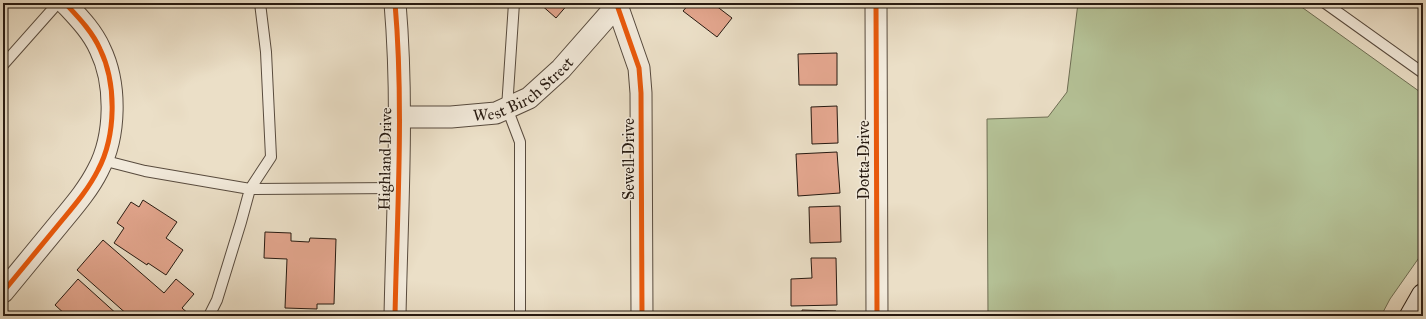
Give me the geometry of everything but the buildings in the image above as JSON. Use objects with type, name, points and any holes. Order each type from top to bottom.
[{"type":"street","points":[[3,292],[83,194],[98,169],[108,141],[112,111],[110,81],[100,49],[88,29],[65,3]]},
{"type":"street","name":"Highland Drive","points":[[395,3],[398,43],[399,117],[395,316]]},
{"type":"street","name":"Dotta Drive","points":[[876,3],[876,316]]},
{"type":"street","name":"West Birch Street","points":[[399,117],[451,117],[496,113],[529,98],[561,69],[618,4]]},
{"type":"street","name":"Sewell Drive","points":[[618,4],[639,68],[641,93],[642,316]]},
{"type":"street","points":[[1411,316],[1423,295]]},
{"type":"lane","points":[[3,65],[58,3]]},
{"type":"lane","points":[[209,316],[219,293],[250,189],[271,157],[266,52],[260,3]]},
{"type":"lane","points":[[514,3],[507,108],[520,142],[520,316]]},
{"type":"lane","points":[[1325,3],[1423,73]]},
{"type":"lane","points":[[102,160],[145,170],[250,189],[397,188]]},
{"type":"green space","points":[[1078,3],[1296,3],[1423,94],[1423,252],[1390,299],[1381,316],[988,316],[987,119],[1048,117],[1067,92]]},
{"type":"cycle path","points":[[3,292],[85,191],[98,170],[108,142],[111,126],[112,94],[106,63],[93,36],[65,3]]},
{"type":"cycle path","points":[[395,3],[398,42],[399,120],[395,316]]},
{"type":"cycle path","points":[[876,3],[877,316]]},
{"type":"cycle path","points":[[617,5],[639,68],[641,93],[642,316]]}]
